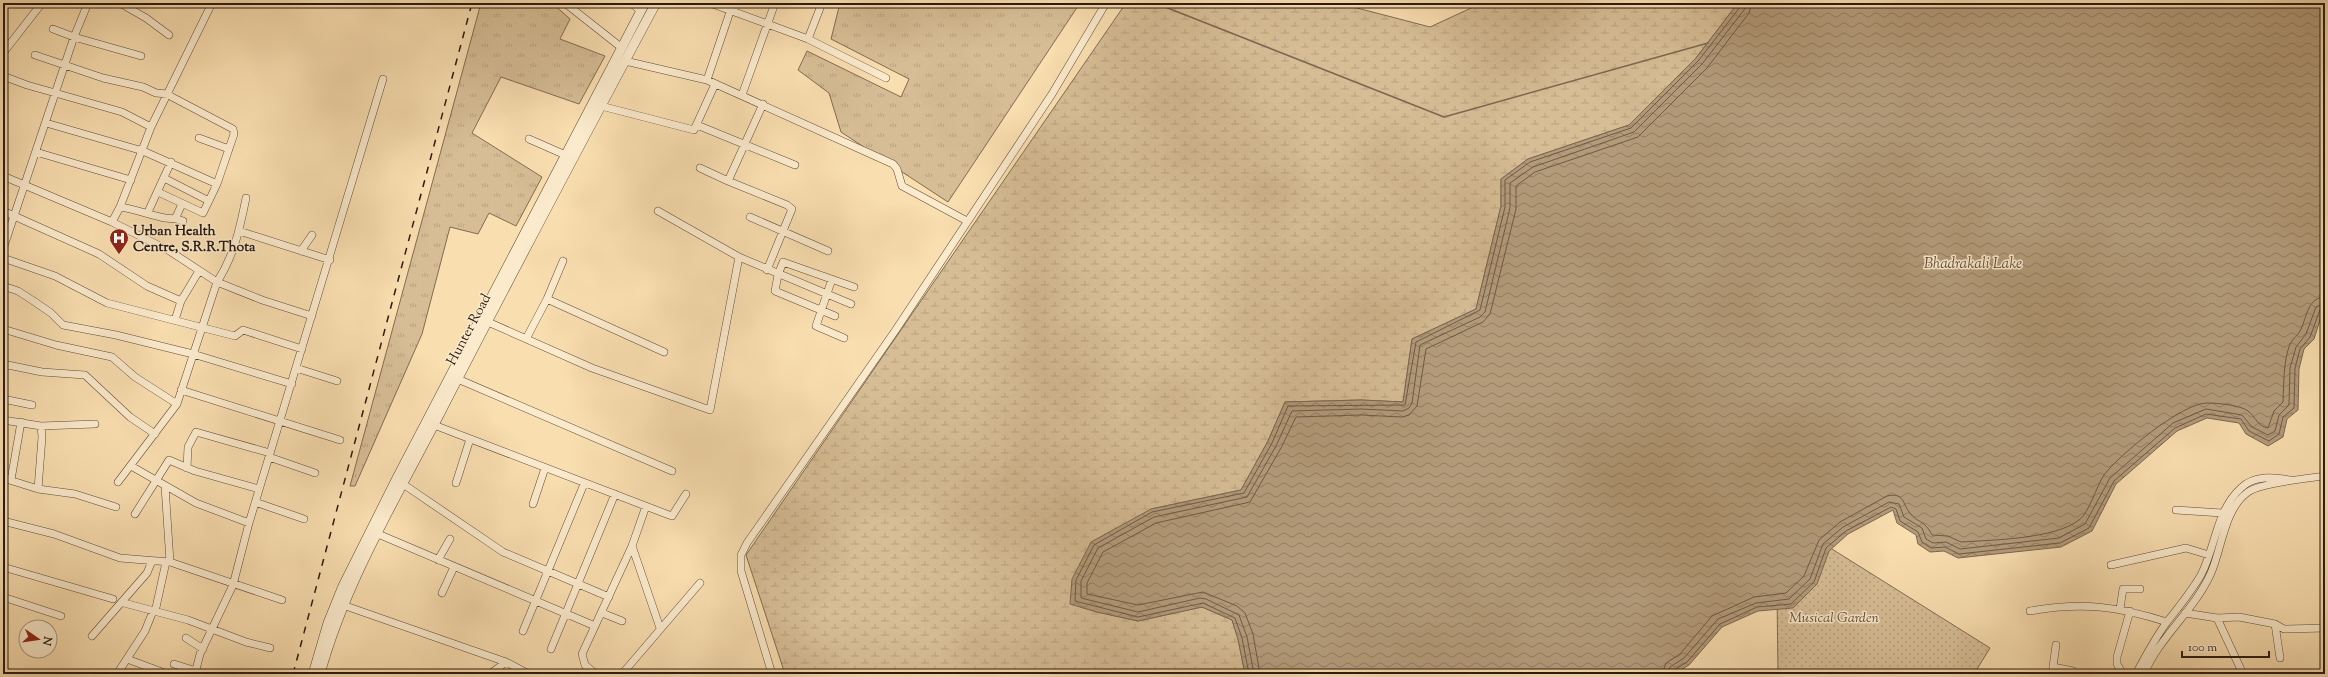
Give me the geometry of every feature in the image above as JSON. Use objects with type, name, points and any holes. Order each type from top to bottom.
[{"type":"street","points":[[3,52],[42,3]]},
{"type":"street","points":[[3,246],[74,38],[88,3]]},
{"type":"street","points":[[120,3],[146,18],[169,35]]},
{"type":"street","points":[[112,222],[120,207],[143,151],[151,127],[212,3]]},
{"type":"street","points":[[566,3],[622,48]]},
{"type":"street","points":[[632,3],[643,7]]},
{"type":"street","name":"Hunter Road","points":[[320,674],[340,604],[394,484],[454,378],[570,158],[601,106],[656,3]]},
{"type":"street","points":[[710,3],[730,12],[768,23],[808,39],[886,78]]},
{"type":"street","points":[[707,80],[732,3]]},
{"type":"street","points":[[742,95],[775,3]]},
{"type":"street","points":[[808,39],[822,3]]},
{"type":"street","points":[[772,674],[741,571],[741,555],[753,531],[895,331],[1052,94],[1106,3]]},
{"type":"street","name":"Hunter Road","points":[[340,604],[434,425],[454,378],[488,322],[643,7]]},
{"type":"street","points":[[53,29],[74,38],[141,56]]},
{"type":"street","points":[[34,55],[156,93],[168,94],[233,129],[234,134],[217,184],[203,213],[158,192]]},
{"type":"street","points":[[625,61],[707,80],[763,104],[836,140],[893,164],[897,169],[902,186],[967,221]]},
{"type":"street","points":[[3,76],[27,85],[122,112],[151,127]]},
{"type":"street","points":[[174,664],[196,673],[203,649],[233,585],[255,502],[330,260],[383,79]]},
{"type":"street","points":[[601,106],[694,130],[715,84]]},
{"type":"street","points":[[728,181],[763,104]]},
{"type":"street","points":[[46,122],[143,151],[171,162],[217,184]]},
{"type":"street","points":[[697,125],[795,165]]},
{"type":"street","points":[[199,138],[229,149]]},
{"type":"street","points":[[529,139],[570,158]]},
{"type":"street","points":[[36,152],[131,180]]},
{"type":"street","points":[[148,212],[158,192],[160,183],[164,178],[171,162]]},
{"type":"street","points":[[700,168],[790,207],[791,214],[767,270]]},
{"type":"street","points":[[3,176],[112,222],[170,251],[217,282],[262,300],[312,316]]},
{"type":"street","points":[[164,178],[209,201]]},
{"type":"street","points":[[118,482],[177,404],[217,282],[226,268],[240,231],[246,198]]},
{"type":"street","points":[[176,217],[182,204]]},
{"type":"street","points":[[120,207],[148,212],[166,218],[176,217],[184,221]]},
{"type":"street","points":[[658,211],[739,257],[778,275],[851,304]]},
{"type":"street","points":[[3,212],[100,254],[144,284],[180,301]]},
{"type":"street","points":[[750,217],[828,251]]},
{"type":"street","points":[[240,231],[330,260]]},
{"type":"street","points":[[301,251],[312,235]]},
{"type":"street","points":[[488,322],[592,368],[710,410],[739,257]]},
{"type":"street","points":[[3,258],[55,276],[107,303],[235,336],[243,330],[302,349]]},
{"type":"street","points":[[526,339],[547,299],[563,261]]},
{"type":"street","points":[[835,316],[775,291],[778,275],[785,262],[854,287]]},
{"type":"street","points":[[175,320],[180,301],[199,271]]},
{"type":"street","points":[[832,279],[820,310],[816,326],[844,338]]},
{"type":"street","points":[[3,286],[18,291],[32,300],[51,313],[60,323],[193,354],[292,384]]},
{"type":"street","points":[[547,299],[664,352]]},
{"type":"street","points":[[3,329],[56,345],[112,357],[135,377],[177,404]]},
{"type":"street","points":[[3,364],[39,372],[85,375],[130,417],[155,434]]},
{"type":"street","points":[[296,368],[337,380]]},
{"type":"street","points":[[454,378],[672,471]]},
{"type":"street","points":[[181,390],[340,440]]},
{"type":"street","points":[[3,399],[32,405]]},
{"type":"street","points":[[3,420],[41,426],[95,424]]},
{"type":"street","points":[[11,480],[21,422]]},
{"type":"street","points":[[434,425],[584,484],[672,516],[686,494]]},
{"type":"street","points":[[38,488],[41,426]]},
{"type":"street","points":[[187,468],[188,447],[196,432],[269,455],[315,473]]},
{"type":"street","points":[[456,483],[470,439]]},
{"type":"street","points":[[135,514],[169,460],[187,468],[259,489]]},
{"type":"street","points":[[131,466],[155,481],[222,514],[249,523]]},
{"type":"street","points":[[533,504],[545,468]]},
{"type":"street","points":[[2144,674],[2160,643],[2185,613],[2210,575],[2230,516],[2240,501],[2253,489],[2292,480],[2325,476]]},
{"type":"street","points":[[2136,674],[2167,622],[2200,577],[2209,555],[2222,513],[2233,496],[2242,486],[2250,482],[2274,477],[2292,480]]},
{"type":"street","points":[[3,478],[38,488],[75,494],[116,507]]},
{"type":"street","points":[[403,484],[490,545],[609,597]]},
{"type":"street","points":[[523,631],[584,484]]},
{"type":"street","points":[[117,674],[145,632],[154,611],[168,562],[165,486]]},
{"type":"street","points":[[551,649],[615,494]]},
{"type":"street","points":[[255,502],[304,519]]},
{"type":"street","points":[[596,674],[585,665],[582,659],[632,546],[646,506]]},
{"type":"street","points":[[2176,510],[2222,513]]},
{"type":"street","points":[[3,521],[54,534],[120,558],[134,561],[168,562],[233,585],[282,600]]},
{"type":"street","points":[[378,534],[596,626]]},
{"type":"street","points":[[438,560],[450,539]]},
{"type":"street","points":[[632,546],[660,628]]},
{"type":"street","points":[[2112,565],[2186,548],[2209,555]]},
{"type":"street","points":[[92,636],[124,603],[147,573],[149,561]]},
{"type":"street","points":[[3,567],[113,599]]},
{"type":"street","points":[[442,593],[454,567]]},
{"type":"street","points":[[622,674],[700,583]]},
{"type":"street","points":[[2120,609],[2123,589],[2140,589]]},
{"type":"street","points":[[3,597],[61,616]]},
{"type":"street","points":[[124,603],[212,628],[246,642],[270,648]]},
{"type":"street","points":[[340,604],[506,662],[518,671],[529,674]]},
{"type":"street","points":[[2030,611],[2069,605],[2120,609],[2167,622]]},
{"type":"street","points":[[2120,669],[2117,664],[2117,657],[2130,611]]},
{"type":"street","points":[[602,613],[622,621]]},
{"type":"street","points":[[2185,613],[2217,618],[2239,617],[2275,624],[2284,629],[2325,628]]},
{"type":"street","points":[[2217,618],[2243,674]]},
{"type":"street","points":[[2275,624],[2280,658]]},
{"type":"street","points":[[186,638],[203,649]]},
{"type":"street","points":[[2056,645],[2052,670],[2073,671]]},
{"type":"street","points":[[127,659],[162,672]]},
{"type":"street","points":[[490,674],[506,662]]},
{"type":"green space","points":[[481,3],[552,3],[570,19],[560,39],[605,56],[579,104],[501,77],[472,133],[542,177],[516,226],[489,213],[478,234],[450,227],[422,334],[355,486],[350,486]]},
{"type":"green space","points":[[840,3],[1080,3],[948,202],[841,132],[829,93],[798,70],[807,51],[901,97],[909,79],[831,39]]},
{"type":"green space","points":[[1126,3],[1338,3],[1430,27],[1482,3],[1738,3],[1696,58],[1629,125],[1528,159],[1501,179],[1501,206],[1476,309],[1412,339],[1403,402],[1361,400],[1285,402],[1268,441],[1241,490],[1151,509],[1071,604],[1097,612],[1138,621],[1202,607],[1232,620],[1238,639],[1245,674],[785,674],[746,555]]},
{"type":"green space","name":"Musical Garden","points":[[1776,514],[1990,648],[1974,674],[1778,674]]},
{"type":"water","name":"Bhadrakali Lake","points":[[1738,3],[2325,3],[2325,304],[2314,339],[2304,349],[2299,369],[2298,410],[2287,419],[2283,437],[2268,446],[2246,434],[2239,423],[2207,418],[2177,431],[2116,484],[2092,531],[2061,547],[1958,558],[1944,551],[1930,552],[1918,544],[1916,535],[1897,523],[1893,510],[1848,534],[1829,551],[1817,584],[1793,608],[1758,611],[1722,627],[1689,665],[1674,674],[1245,674],[1238,639],[1232,620],[1202,607],[1138,621],[1097,612],[1070,604],[1072,579],[1091,542],[1151,509],[1241,490],[1268,441],[1285,402],[1361,400],[1403,402],[1412,339],[1476,309],[1501,206],[1501,179],[1528,159],[1629,125],[1696,58]]},
{"type":"waterway","points":[[1155,3],[1444,117],[1708,43]]},
{"type":"railway","points":[[293,674],[472,3]]},
{"type":"place","name":"Urban Health Centre, S.R.R.Thota","points":[[119,255]]}]
